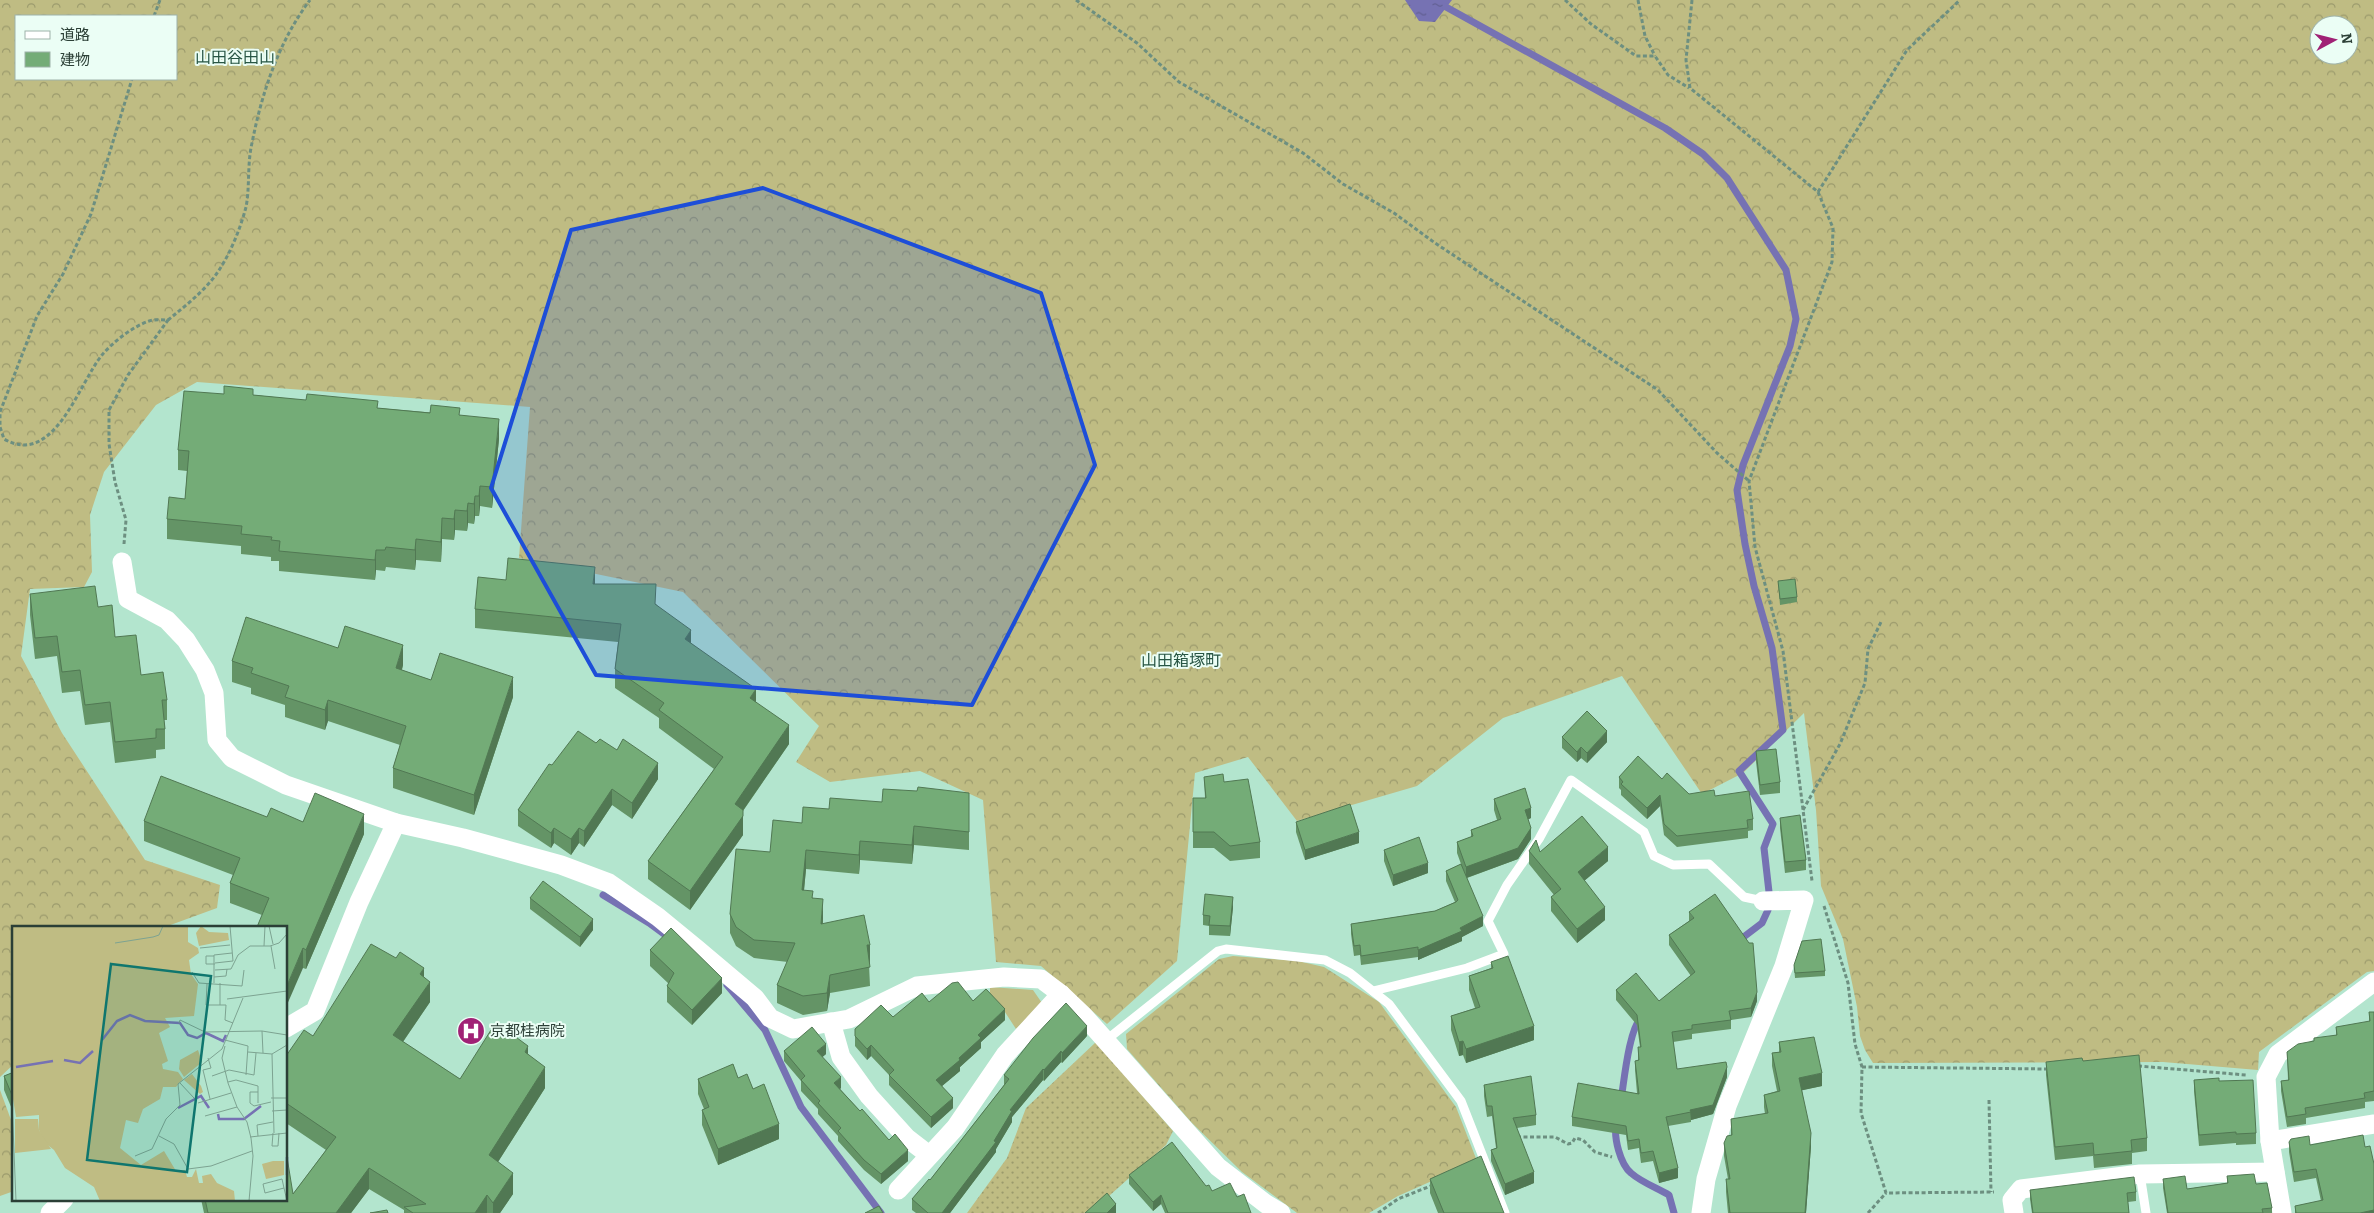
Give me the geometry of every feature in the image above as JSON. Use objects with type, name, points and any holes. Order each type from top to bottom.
[{"type":"street","points":[[122,562],[128,599],[167,620],[186,640],[205,670],[214,694],[217,740],[232,758],[286,785],[396,823],[477,842],[561,865],[609,883],[658,917],[691,944],[755,998],[770,1018],[793,1029],[849,1019],[917,986],[1004,977],[1041,979],[1061,994],[1218,1167],[1266,1204],[1281,1213]]},
{"type":"street","points":[[288,1027],[315,1010],[359,902],[396,823]]},
{"type":"street","points":[[1701,1213],[1706,1179],[1727,1106],[1784,966],[1804,900],[1770,901]]},
{"type":"street","points":[[2282,1213],[2270,1140],[2266,1077],[2278,1054],[2374,982]]},
{"type":"street","points":[[898,1190],[954,1128],[1005,1055],[1061,994]]},
{"type":"street","points":[[831,1022],[842,1057],[869,1096],[907,1138],[930,1155]]},
{"type":"street","points":[[2270,1140],[2374,1124]]},
{"type":"street","points":[[2014,1213],[2012,1200],[2021,1189],[2140,1174],[2275,1172]]},
{"type":"street","points":[[50,1213],[63,1200]]},
{"type":"lane","points":[[1373,991],[1467,968],[1504,954],[1488,921],[1507,885],[1539,839],[1571,780],[1644,832],[1654,856],[1673,865],[1709,864],[1744,897],[1770,901]]},
{"type":"lane","points":[[1105,1041],[1218,951],[1226,949],[1325,960],[1350,974],[1390,1004],[1462,1102],[1505,1213]]},
{"type":"lane","points":[[2140,1174],[2146,1213]]},
{"type":"path","points":[[154,15],[160,0]]},
{"type":"path","points":[[122,562],[126,520],[114,482],[109,444],[109,410],[128,375],[168,320],[215,276],[234,240],[246,206],[248,166],[252,141],[277,56],[293,22],[310,0]]},
{"type":"path","points":[[1076,0],[1136,43],[1179,82],[1303,153],[1343,184],[1394,213],[1435,243],[1658,390],[1749,481]]},
{"type":"path","points":[[1565,0],[1591,24],[1636,56],[1655,56]]},
{"type":"path","points":[[1638,0],[1645,36],[1655,56],[1668,75],[1690,88],[1818,192],[1833,228],[1832,262],[1749,481],[1755,547],[1783,651],[1812,871],[1812,888],[1804,900]]},
{"type":"path","points":[[1690,88],[1686,60],[1692,0]]},
{"type":"path","points":[[1818,192],[1907,50],[1960,0]]},
{"type":"path","points":[[132,80],[92,214],[64,274],[37,316],[0,412],[0,427],[4,439],[14,445],[29,445],[48,436],[66,416],[102,355],[121,338],[150,320],[168,320]]},
{"type":"path","points":[[1803,810],[1843,736],[1865,683],[1868,649],[1881,622]]},
{"type":"path","points":[[1824,904],[1848,983],[1855,1044],[1862,1067],[1861,1114],[1886,1193]]},
{"type":"path","points":[[2136,1066],[2266,1077]]},
{"type":"path","points":[[1862,1067],[2054,1069]]},
{"type":"path","points":[[1989,1100],[1991,1192]]},
{"type":"path","points":[[1514,1138],[1542,1135],[1555,1137],[1568,1144],[1572,1144],[1575,1138],[1583,1140],[1595,1152],[1612,1157]]},
{"type":"path","points":[[1378,1213],[1398,1199],[1441,1181]]},
{"type":"path","points":[[1868,1213],[1886,1193],[1991,1192],[2021,1189]]},
{"type":"highlighted area","points":[[763,188],[1041,293],[1095,465],[972,705],[596,675],[491,488],[571,230]]},
{"type":"green space","points":[[0,0],[2374,0],[2374,971],[2367,972],[2259,1052],[2258,1070],[2163,1062],[1873,1063],[1865,1050],[1860,1036],[1857,1007],[1843,939],[1821,886],[1816,810],[1804,713],[1743,773],[1702,794],[1622,676],[1503,718],[1417,786],[1297,821],[1248,757],[1195,773],[1177,961],[1107,1024],[1041,966],[996,962],[983,800],[920,771],[830,782],[796,762],[819,726],[683,592],[519,558],[530,407],[197,382],[156,405],[104,472],[90,515],[92,572],[84,587],[30,589],[21,656],[62,733],[145,860],[220,885],[217,908],[168,926],[12,926],[12,1066],[0,1077]]},
{"type":"green space","points":[[1233,956],[1298,961],[1324,967],[1379,1002],[1456,1107],[1477,1161],[1398,1196],[1369,1213],[1297,1213],[1242,1172],[1192,1123],[1127,1049],[1126,1034],[1219,959]]},
{"type":"green space","points":[[990,987],[1033,990],[1042,1003],[1016,1029],[1003,1009],[990,996]]},
{"type":"green space","points":[[1096,1042],[1173,1131],[1166,1145],[1090,1213],[967,1213],[1007,1158],[1026,1108]]},
{"type":"green space","points":[[0,1090],[12,1123],[12,1192],[0,1196]]},
{"type":"water","points":[[1405,0],[1452,0],[1435,22],[1419,21]]},
{"type":"building","points":[[224,386],[253,389],[253,395],[306,400],[307,394],[378,401],[377,408],[430,413],[431,405],[460,408],[459,415],[499,419],[492,487],[480,486],[479,496],[475,496],[474,504],[468,503],[467,511],[455,510],[454,519],[442,518],[441,542],[416,539],[415,550],[386,547],[385,550],[376,550],[375,560],[279,551],[280,541],[271,540],[272,537],[241,534],[242,526],[167,519],[169,497],[185,499],[189,451],[178,450],[184,391],[224,394]]},
{"type":"building","points":[[508,558],[595,567],[593,584],[656,584],[655,604],[691,630],[685,639],[756,689],[750,698],[789,725],[735,804],[743,810],[743,816],[690,891],[648,861],[723,757],[659,710],[664,703],[615,669],[621,624],[475,609],[478,577],[506,580]]},
{"type":"building","points":[[1795,579],[1797,597],[1780,599],[1778,581]]},
{"type":"building","points":[[95,586],[98,607],[112,605],[115,637],[136,635],[141,675],[163,672],[167,700],[162,700],[165,729],[156,729],[156,738],[115,742],[110,702],[85,705],[80,670],[62,672],[57,636],[35,638],[30,594]]},
{"type":"building","points":[[246,617],[338,648],[345,626],[403,645],[396,668],[431,680],[440,653],[513,677],[474,795],[393,768],[406,726],[328,700],[325,710],[285,697],[289,686],[251,673],[253,668],[232,661]]},
{"type":"building","points":[[1587,711],[1607,731],[1587,753],[1581,747],[1577,752],[1562,737]]},
{"type":"building","points":[[578,731],[596,743],[600,739],[617,750],[623,739],[658,763],[632,803],[612,789],[584,831],[579,828],[571,839],[554,828],[551,833],[518,810],[549,764],[552,765]]},
{"type":"building","points":[[1776,749],[1780,782],[1760,785],[1756,751]]},
{"type":"building","points":[[1638,756],[1662,779],[1667,773],[1689,794],[1714,790],[1715,796],[1749,791],[1753,819],[1747,820],[1748,828],[1677,836],[1664,824],[1660,795],[1647,808],[1621,784],[1623,782],[1619,777]]},
{"type":"building","points":[[1223,774],[1224,782],[1248,779],[1260,842],[1230,846],[1214,832],[1193,832],[1193,798],[1206,798],[1204,777]]},
{"type":"building","points":[[161,776],[267,817],[271,808],[303,822],[315,793],[364,814],[306,950],[303,948],[288,983],[288,926],[257,926],[269,898],[230,883],[240,858],[144,821]]},
{"type":"building","points":[[918,787],[969,793],[969,832],[914,826],[912,845],[860,841],[859,855],[806,850],[802,890],[813,891],[812,898],[823,899],[821,924],[864,915],[870,945],[867,945],[870,967],[830,975],[827,993],[803,996],[777,985],[795,943],[754,940],[736,927],[730,914],[736,849],[770,852],[773,820],[802,823],[803,807],[829,809],[830,798],[882,802],[883,789],[917,791]]},
{"type":"building","points":[[1525,788],[1531,808],[1525,810],[1531,828],[1518,848],[1466,867],[1457,842],[1473,836],[1471,830],[1501,819],[1494,799]]},
{"type":"building","points":[[1350,804],[1359,832],[1305,850],[1296,822]]},
{"type":"building","points":[[1800,815],[1806,860],[1785,862],[1780,818]]},
{"type":"building","points":[[1582,816],[1608,847],[1578,872],[1605,907],[1577,929],[1551,897],[1561,889],[1529,851],[1536,840],[1540,852]]},
{"type":"building","points":[[1419,837],[1428,863],[1393,875],[1384,850]]},
{"type":"building","points":[[1461,864],[1483,916],[1460,928],[1462,931],[1418,950],[1418,947],[1361,956],[1360,945],[1354,946],[1351,924],[1435,911],[1456,902],[1458,900],[1446,871]]},
{"type":"building","points":[[543,881],[593,919],[580,937],[530,898]]},
{"type":"building","points":[[1205,894],[1233,897],[1230,926],[1209,925],[1210,916],[1203,915]]},
{"type":"building","points":[[1715,894],[1749,943],[1753,943],[1757,992],[1751,1008],[1729,1011],[1731,1020],[1692,1025],[1692,1029],[1672,1032],[1677,1069],[1726,1062],[1727,1067],[1713,1105],[1666,1117],[1678,1168],[1659,1173],[1653,1151],[1641,1153],[1639,1139],[1628,1141],[1626,1126],[1572,1117],[1578,1083],[1639,1094],[1635,1061],[1639,1060],[1638,1047],[1641,1047],[1637,1015],[1616,990],[1636,973],[1659,1001],[1695,972],[1669,935],[1694,918],[1689,912]]},
{"type":"building","points":[[671,928],[722,978],[692,1010],[667,986],[674,973],[650,950]]},
{"type":"building","points":[[1821,939],[1825,971],[1795,973],[1794,965],[1802,941]]},
{"type":"building","points":[[371,944],[396,958],[400,952],[424,968],[420,974],[430,982],[393,1035],[460,1079],[491,1030],[500,1035],[505,1029],[528,1046],[525,1052],[545,1067],[489,1155],[513,1173],[493,1203],[487,1195],[475,1213],[413,1213],[404,1207],[426,1204],[369,1168],[336,1213],[208,1213],[205,1200],[288,1200],[288,1163],[293,1194],[336,1137],[288,1104],[288,1053],[304,1030],[313,1036]]},
{"type":"building","points":[[1508,956],[1534,1026],[1466,1049],[1463,1041],[1459,1042],[1451,1016],[1480,1007],[1469,976],[1493,968],[1491,962]]},
{"type":"building","points":[[958,982],[973,1001],[986,989],[1005,1009],[978,1035],[981,1038],[959,1058],[960,1060],[936,1080],[953,1098],[931,1117],[889,1075],[894,1070],[871,1045],[867,1049],[855,1036],[855,1029],[881,1005],[893,1017],[922,993],[929,1002],[952,983]]},
{"type":"building","points":[[1066,1003],[1087,1026],[1062,1053],[1061,1051],[1043,1069],[1010,1110],[1012,1111],[994,1141],[996,1142],[942,1213],[928,1213],[912,1199],[930,1180],[1009,1079],[1004,1075],[1033,1038]]},
{"type":"building","points":[[2369,1012],[2374,1012],[2374,1091],[2364,1093],[2365,1098],[2305,1108],[2306,1114],[2287,1117],[2281,1081],[2289,1080],[2287,1052],[2298,1044],[2314,1041],[2314,1038],[2337,1035],[2336,1027],[2370,1021]]},
{"type":"building","points":[[812,1027],[826,1044],[817,1051],[841,1077],[834,1083],[860,1111],[862,1109],[889,1140],[895,1134],[908,1150],[881,1174],[864,1160],[838,1131],[841,1128],[818,1103],[820,1101],[801,1080],[805,1076],[784,1051]]},
{"type":"building","points":[[1814,1037],[1822,1073],[1799,1078],[1811,1133],[1805,1213],[1730,1213],[1726,1179],[1730,1179],[1724,1143],[1727,1136],[1732,1135],[1731,1119],[1768,1113],[1764,1095],[1780,1091],[1772,1053],[1781,1052],[1779,1042]]},
{"type":"building","points":[[2139,1055],[2147,1138],[2131,1140],[2132,1151],[2094,1155],[2093,1143],[2055,1147],[2046,1062],[2082,1058],[2083,1061]]},
{"type":"building","points":[[733,1064],[738,1078],[747,1074],[753,1089],[764,1084],[779,1124],[718,1149],[702,1110],[709,1107],[698,1079]]},
{"type":"building","points":[[12,1073],[12,1095],[4,1076]]},
{"type":"building","points":[[1531,1076],[1536,1115],[1513,1118],[1534,1172],[1505,1184],[1491,1150],[1497,1148],[1492,1106],[1487,1106],[1484,1085]]},
{"type":"building","points":[[2219,1078],[2219,1081],[2253,1080],[2256,1133],[2236,1134],[2236,1132],[2199,1135],[2194,1080]]},
{"type":"building","points":[[2363,1135],[2365,1147],[2370,1146],[2374,1164],[2374,1210],[2360,1213],[2296,1213],[2295,1206],[2323,1200],[2316,1169],[2294,1172],[2289,1142],[2291,1139],[2309,1136],[2310,1145]]},
{"type":"building","points":[[1172,1142],[1206,1186],[1209,1185],[1212,1191],[1230,1183],[1237,1197],[1244,1194],[1251,1213],[1168,1213],[1161,1195],[1153,1202],[1129,1175]]},
{"type":"building","points":[[1481,1156],[1504,1213],[1444,1213],[1430,1179]]},
{"type":"building","points":[[2254,1174],[2256,1184],[2267,1183],[2272,1208],[2262,1209],[2263,1213],[2168,1213],[2163,1179],[2185,1176],[2187,1189],[2228,1183],[2227,1176]]},
{"type":"building","points":[[2134,1177],[2136,1192],[2127,1193],[2129,1213],[2033,1213],[2030,1190]]},
{"type":"building","points":[[1107,1193],[1116,1204],[1107,1213],[1085,1213]]},
{"type":"building","points":[[879,1206],[883,1213],[865,1213]]},
{"type":"building","points":[[387,1210],[388,1213],[370,1213]]},
{"type":"waterway","points":[[1446,7],[1665,128],[1703,154],[1727,178],[1786,270],[1796,319],[1790,346],[1743,465],[1737,490],[1745,544],[1754,586],[1772,648],[1783,730],[1739,771],[1773,824],[1764,848],[1769,892],[1768,910],[1762,923],[1737,942]]},
{"type":"waterway","points":[[603,895],[649,923],[672,940]]},
{"type":"waterway","points":[[727,985],[765,1030],[801,1107],[881,1213]]},
{"type":"waterway","points":[[1621,1100],[1630,1043],[1637,1023],[1642,1017]]},
{"type":"waterway","points":[[1616,1125],[1619,1150],[1627,1169],[1639,1179],[1669,1195],[1674,1213]]},
{"type":"place","name":"京都桂病院","points":[[471,1031]]},
{"type":"district","name":"山田谷田山","points":[[235,57]]},
{"type":"district","name":"山田箱塚町","points":[[1181,660]]}]
